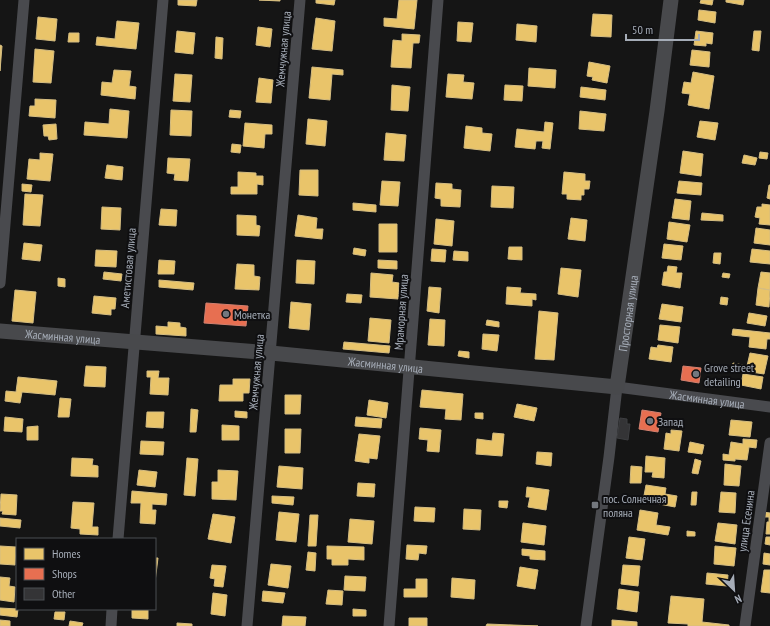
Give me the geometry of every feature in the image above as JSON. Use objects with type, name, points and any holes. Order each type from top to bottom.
[{"type":"street","points":[[0,283],[24,0]]},
{"type":"street","name":"Аметистовая улица","points":[[118,538],[163,0]]},
{"type":"street","name":"Жемчужная улица","points":[[247,626],[300,0]]},
{"type":"street","name":"Мраморная улица","points":[[389,626],[438,0]]},
{"type":"street","name":"Просторная улица","points":[[586,626],[617,387],[656,118],[671,0]]},
{"type":"street","name":"Жасминная улица","points":[[0,330],[410,366],[617,387],[770,407]]},
{"type":"street","name":"улица Есенина","points":[[745,626],[770,443]]},
{"type":"street","points":[[111,626],[112,610]]},
{"type":"building: Homes","points":[[178,0],[197,0],[196,6],[178,5]]},
{"type":"building: Homes","points":[[259,0],[280,0],[280,1]]},
{"type":"building: Homes","points":[[316,0],[335,0],[334,5],[316,3]]},
{"type":"building: Homes","points":[[399,0],[417,0],[414,29],[384,26],[384,18],[397,19]]},
{"type":"building: Homes","points":[[701,0],[713,0],[712,5],[700,3]]},
{"type":"building: Homes","points":[[726,0],[744,0],[743,5],[726,2]]},
{"type":"building: Homes","points":[[699,10],[716,12],[715,23],[698,20]]},
{"type":"building: Homes","points":[[593,14],[612,15],[611,37],[591,36]]},
{"type":"building: Homes","points":[[38,17],[57,19],[55,41],[36,39]]},
{"type":"building: Homes","points":[[316,18],[335,21],[332,51],[312,49]]},
{"type":"building: Homes","points":[[117,21],[139,23],[136,49],[96,45],[97,37],[115,39]]},
{"type":"building: Homes","points":[[458,22],[473,23],[471,42],[457,41]]},
{"type":"building: Homes","points":[[517,24],[537,26],[536,42],[516,40]]},
{"type":"building: Homes","points":[[258,27],[272,29],[270,47],[256,45]]},
{"type":"building: Homes","points":[[177,31],[195,33],[193,54],[175,52]]},
{"type":"building: Homes","points":[[696,31],[713,33],[712,44],[706,43],[706,46],[694,45]]},
{"type":"building: Homes","points":[[754,31],[761,31],[759,51],[752,50]]},
{"type":"building: Homes","points":[[69,33],[79,33],[79,42],[68,42]]},
{"type":"building: Homes","points":[[402,34],[420,35],[419,43],[413,43],[411,68],[391,67],[393,40],[402,41]]},
{"type":"building: Homes","points":[[216,37],[223,38],[222,59],[215,58]]},
{"type":"building: Homes","points":[[0,45],[2,46],[0,71]]},
{"type":"building: Homes","points":[[35,49],[54,51],[51,83],[33,82]]},
{"type":"building: Homes","points":[[692,50],[710,52],[709,67],[690,65]]},
{"type":"building: Homes","points":[[589,62],[610,66],[607,83],[592,80],[593,77],[587,76]]},
{"type":"building: Homes","points":[[312,67],[343,70],[343,75],[332,74],[330,100],[309,98]]},
{"type":"building: Homes","points":[[529,68],[556,70],[555,88],[528,86]]},
{"type":"building: Homes","points":[[114,70],[131,71],[129,86],[136,87],[135,99],[101,95],[102,82],[112,83]]},
{"type":"building: Homes","points":[[693,72],[714,76],[709,109],[688,105],[690,94],[682,93],[684,82],[691,83]]},
{"type":"building: Homes","points":[[175,74],[192,75],[190,102],[173,101]]},
{"type":"building: Homes","points":[[448,74],[464,75],[463,82],[474,83],[472,99],[446,97]]},
{"type":"building: Homes","points":[[259,78],[273,80],[271,103],[256,102]]},
{"type":"building: Homes","points":[[392,85],[410,87],[408,111],[391,110]]},
{"type":"building: Homes","points":[[505,85],[523,86],[522,101],[504,100]]},
{"type":"building: Homes","points":[[581,87],[606,90],[605,100],[580,97]]},
{"type":"building: Homes","points":[[35,99],[56,100],[55,118],[29,116],[30,106],[35,106]]},
{"type":"building: Homes","points":[[110,109],[129,111],[127,138],[84,135],[85,122],[109,124]]},
{"type":"building: Homes","points":[[171,110],[192,111],[191,136],[170,135]]},
{"type":"building: Homes","points":[[230,110],[241,111],[240,118],[229,117]]},
{"type":"building: Homes","points":[[580,111],[606,114],[604,131],[579,129]]},
{"type":"building: Homes","points":[[308,119],[327,121],[325,146],[306,144]]},
{"type":"building: Homes","points":[[700,121],[718,123],[715,140],[697,137]]},
{"type":"building: Homes","points":[[545,122],[553,123],[550,149],[542,148],[543,141],[536,141],[535,149],[515,147],[517,129],[544,132]]},
{"type":"building: Homes","points":[[245,123],[272,125],[272,134],[265,134],[264,148],[243,146]]},
{"type":"building: Homes","points":[[56,124],[57,139],[49,140],[48,136],[44,136],[43,125]]},
{"type":"building: Homes","points":[[466,126],[482,128],[482,133],[492,134],[490,151],[464,148]]},
{"type":"building: Homes","points":[[386,133],[406,135],[404,161],[384,160]]},
{"type":"building: Homes","points":[[232,144],[241,145],[240,153],[231,152]]},
{"type":"building: Homes","points":[[683,151],[703,154],[701,176],[680,173]]},
{"type":"building: Homes","points":[[760,152],[768,153],[767,159],[759,158]]},
{"type":"building: Homes","points":[[40,153],[53,154],[50,181],[27,179],[29,159],[40,160]]},
{"type":"building: Homes","points":[[744,155],[757,158],[755,165],[742,163]]},
{"type":"building: Homes","points":[[168,158],[190,159],[188,181],[174,180],[175,174],[167,173]]},
{"type":"building: Homes","points":[[107,165],[123,167],[122,180],[105,178]]},
{"type":"building: Homes","points":[[300,170],[318,170],[318,196],[299,195]]},
{"type":"building: Homes","points":[[238,172],[256,173],[256,176],[263,176],[263,185],[257,184],[257,194],[231,194],[231,187],[238,187]]},
{"type":"building: Homes","points":[[564,172],[585,174],[585,181],[590,181],[589,189],[584,189],[584,195],[581,195],[581,200],[567,199],[567,194],[562,194]]},
{"type":"building: Homes","points":[[382,181],[400,182],[398,206],[380,205]]},
{"type":"building: Homes","points":[[679,181],[702,183],[701,195],[677,193]]},
{"type":"building: Homes","points":[[436,183],[452,184],[452,189],[461,190],[460,207],[441,206],[441,199],[435,198]]},
{"type":"building: Homes","points":[[22,184],[32,185],[31,192],[22,191]]},
{"type":"building: Homes","points":[[770,185],[770,199],[767,198]]},
{"type":"building: Homes","points":[[492,186],[514,187],[513,208],[491,207]]},
{"type":"building: Homes","points":[[25,194],[43,195],[40,226],[23,225]]},
{"type":"building: Homes","points":[[675,199],[691,201],[689,220],[672,218]]},
{"type":"building: Homes","points":[[353,203],[376,205],[376,212],[353,210]]},
{"type":"building: Homes","points":[[762,204],[770,205],[770,225],[759,224],[760,218],[755,217],[757,207],[762,207]]},
{"type":"building: Homes","points":[[102,207],[121,208],[120,230],[101,229]]},
{"type":"building: Homes","points":[[161,209],[177,210],[176,226],[159,225]]},
{"type":"building: Homes","points":[[702,213],[723,215],[723,221],[701,220]]},
{"type":"building: Homes","points":[[237,215],[256,216],[256,225],[260,226],[259,236],[237,235]]},
{"type":"building: Homes","points":[[298,215],[317,218],[316,229],[323,229],[322,239],[295,236]]},
{"type":"building: Homes","points":[[571,218],[587,220],[585,241],[568,239]]},
{"type":"building: Homes","points":[[436,219],[454,221],[452,246],[434,244]]},
{"type":"building: Homes","points":[[669,222],[690,225],[687,242],[667,239]]},
{"type":"building: Homes","points":[[379,224],[397,224],[397,252],[379,252]]},
{"type":"building: Homes","points":[[756,228],[770,230],[770,245],[754,243]]},
{"type":"building: Homes","points":[[24,243],[42,245],[40,261],[22,259]]},
{"type":"building: Homes","points":[[664,244],[683,246],[681,260],[662,258]]},
{"type":"building: Homes","points":[[509,247],[522,247],[522,260],[508,259]]},
{"type":"building: Homes","points":[[354,248],[366,250],[365,256],[353,254]]},
{"type":"building: Homes","points":[[432,249],[446,250],[445,262],[431,261]]},
{"type":"building: Homes","points":[[752,249],[770,251],[770,264],[750,262]]},
{"type":"building: Homes","points":[[96,250],[117,251],[116,267],[95,266]]},
{"type":"building: Homes","points":[[454,251],[468,252],[468,261],[453,260]]},
{"type":"building: Homes","points":[[714,253],[721,253],[720,264],[713,263]]},
{"type":"building: Homes","points":[[159,260],[175,261],[174,274],[158,274]]},
{"type":"building: Homes","points":[[297,260],[315,261],[314,284],[296,283]]},
{"type":"building: Homes","points":[[378,260],[397,261],[397,269],[378,268]]},
{"type":"building: Homes","points":[[237,264],[254,265],[254,276],[260,277],[259,290],[235,289]]},
{"type":"building: Homes","points":[[668,266],[677,267],[676,273],[682,273],[680,288],[662,285],[664,272],[667,272]]},
{"type":"building: Homes","points":[[561,268],[581,270],[578,297],[558,294]]},
{"type":"building: Homes","points":[[104,272],[122,274],[121,281],[103,279]]},
{"type":"building: Homes","points":[[761,272],[770,273],[770,290],[758,288]]},
{"type":"building: Homes","points":[[371,273],[393,275],[392,282],[399,283],[398,299],[370,297]]},
{"type":"building: Homes","points":[[723,273],[730,274],[729,278],[722,277]]},
{"type":"building: Homes","points":[[58,278],[65,279],[65,287],[58,286]]},
{"type":"building: Homes","points":[[159,280],[194,283],[193,290],[159,287]]},
{"type":"building: Homes","points":[[429,287],[441,288],[439,313],[427,311]]},
{"type":"building: Homes","points":[[507,287],[521,288],[520,293],[536,294],[536,300],[532,299],[532,306],[506,304]]},
{"type":"building: Homes","points":[[758,288],[770,290],[769,307],[756,305]]},
{"type":"building: Homes","points":[[15,290],[36,292],[33,323],[12,321]]},
{"type":"building: Homes","points":[[347,294],[362,295],[361,303],[346,302]]},
{"type":"building: Homes","points":[[94,296],[116,298],[115,309],[111,309],[111,315],[92,313]]},
{"type":"building: Homes","points":[[721,297],[728,298],[727,305],[720,304]]},
{"type":"building: Homes","points":[[291,302],[311,304],[309,330],[289,328]]},
{"type":"building: Homes","points":[[662,304],[683,307],[681,322],[659,319]]},
{"type":"building: Homes","points":[[539,311],[558,313],[554,360],[535,359]]},
{"type":"building: Homes","points":[[749,313],[767,316],[765,326],[747,323]]},
{"type":"building: Homes","points":[[370,318],[391,320],[389,343],[368,341]]},
{"type":"building: Homes","points":[[430,319],[445,320],[444,346],[428,345]]},
{"type":"building: Homes","points":[[487,320],[499,322],[499,327],[486,325]]},
{"type":"building: Homes","points":[[168,322],[180,323],[180,327],[186,328],[186,336],[156,334],[156,326],[168,327]]},
{"type":"building: Homes","points":[[660,325],[680,327],[678,343],[658,340]]},
{"type":"building: Homes","points":[[733,329],[770,333],[770,339],[767,339],[766,349],[749,347],[750,337],[732,335]]},
{"type":"building: Homes","points":[[483,334],[499,335],[497,351],[482,349]]},
{"type":"building: Homes","points":[[344,342],[390,346],[389,353],[343,349]]},
{"type":"building: Homes","points":[[658,345],[673,347],[671,362],[649,359],[651,347],[657,348]]},
{"type":"building: Homes","points":[[459,351],[469,352],[469,358],[458,356]]},
{"type":"building: Homes","points":[[750,353],[768,356],[764,374],[732,369],[733,363],[747,366]]},
{"type":"building: Homes","points":[[86,366],[106,367],[105,387],[84,386]]},
{"type":"building: Homes","points":[[147,371],[159,371],[158,378],[169,378],[168,395],[150,394],[151,377],[147,377]]},
{"type":"building: Homes","points":[[743,374],[763,377],[761,389],[741,385]]},
{"type":"building: Homes","points":[[18,377],[57,381],[55,395],[22,392],[20,403],[5,401],[6,391],[16,392]]},
{"type":"building: Homes","points":[[233,379],[250,379],[249,393],[243,393],[243,401],[219,401],[220,385],[233,385]]},
{"type":"building: Homes","points":[[422,390],[463,394],[461,420],[445,419],[446,409],[420,407]]},
{"type":"building: Homes","points":[[285,395],[301,395],[300,414],[285,414]]},
{"type":"building: Homes","points":[[60,398],[71,399],[69,417],[58,417]]},
{"type":"building: Homes","points":[[369,400],[388,403],[386,418],[367,415]]},
{"type":"building: Homes","points":[[517,404],[537,408],[534,421],[514,417]]},
{"type":"building: Homes","points":[[191,409],[198,410],[196,432],[190,432]]},
{"type":"building: Homes","points":[[235,411],[247,412],[247,418],[235,417]]},
{"type":"building: Homes","points":[[147,412],[164,412],[163,428],[146,427]]},
{"type":"building: Homes","points":[[475,413],[483,413],[483,419],[475,418]]},
{"type":"building: Homes","points":[[5,417],[23,419],[22,432],[4,431]]},
{"type":"building: Homes","points":[[356,417],[382,419],[381,428],[355,426]]},
{"type":"building: Homes","points":[[731,420],[752,422],[750,437],[729,435]]},
{"type":"building: Homes","points":[[222,425],[239,426],[239,440],[222,440]]},
{"type":"building: Homes","points":[[38,426],[38,440],[27,440],[27,427]]},
{"type":"building: Homes","points":[[420,428],[441,430],[439,452],[427,451],[428,440],[419,439]]},
{"type":"building: Homes","points":[[285,429],[301,429],[300,453],[285,453]]},
{"type":"building: Homes","points":[[671,430],[682,431],[679,451],[664,449],[666,433],[671,434]]},
{"type":"building: Homes","points":[[493,433],[504,434],[502,456],[476,454],[477,439],[492,441]]},
{"type":"building: Homes","points":[[359,434],[380,436],[377,459],[369,458],[369,463],[355,461]]},
{"type":"building: Homes","points":[[743,439],[757,440],[756,448],[749,447],[747,460],[723,460],[723,454],[729,455],[731,442],[743,444]]},
{"type":"building: Homes","points":[[141,441],[164,442],[163,455],[140,454]]},
{"type":"building: Homes","points":[[690,442],[704,445],[702,454],[688,452]]},
{"type":"building: Homes","points":[[537,452],[552,453],[551,466],[536,464]]},
{"type":"building: Homes","points":[[646,456],[665,458],[664,478],[652,477],[653,472],[645,472]]},
{"type":"building: Homes","points":[[72,458],[93,459],[92,465],[98,466],[98,477],[71,476]]},
{"type":"building: Homes","points":[[187,458],[198,459],[195,496],[184,495]]},
{"type":"building: Homes","points":[[695,459],[701,461],[698,474],[692,473]]},
{"type":"building: Homes","points":[[725,464],[741,466],[739,486],[724,485]]},
{"type":"building: Homes","points":[[279,466],[303,468],[302,489],[277,487]]},
{"type":"building: Homes","points":[[631,466],[642,467],[641,483],[630,483]]},
{"type":"building: Homes","points":[[139,470],[157,472],[155,487],[137,485]]},
{"type":"building: Homes","points":[[218,470],[238,471],[236,500],[212,499],[212,482],[218,482]]},
{"type":"building: Homes","points":[[358,483],[375,484],[374,497],[357,496]]},
{"type":"building: Homes","points":[[646,485],[666,488],[665,494],[677,496],[675,507],[643,501]]},
{"type":"building: Homes","points":[[527,487],[549,490],[546,510],[528,507],[530,497],[526,497]]},
{"type":"building: Homes","points":[[132,491],[167,494],[166,505],[152,504],[152,510],[156,510],[155,524],[140,523],[141,503],[131,503]]},
{"type":"building: Homes","points":[[692,492],[697,492],[696,505],[691,505]]},
{"type":"building: Homes","points":[[721,492],[736,493],[735,513],[719,512]]},
{"type":"building: Homes","points":[[1,494],[17,495],[16,515],[2,514],[3,511],[0,511]]},
{"type":"building: Homes","points":[[272,496],[294,497],[293,505],[272,503]]},
{"type":"building: Homes","points":[[499,501],[508,501],[507,508],[499,507]]},
{"type":"building: Homes","points":[[73,502],[94,503],[92,527],[98,527],[98,535],[80,534],[80,529],[71,528]]},
{"type":"building: Homes","points":[[415,507],[435,508],[434,522],[414,521]]},
{"type":"building: Homes","points":[[464,509],[481,510],[480,530],[463,529]]},
{"type":"building: Homes","points":[[640,510],[658,513],[656,525],[670,527],[668,535],[637,530]]},
{"type":"building: Homes","points":[[279,512],[299,514],[296,542],[276,540]]},
{"type":"building: Homes","points":[[763,512],[770,513],[770,534],[766,534],[769,517],[762,517]]},
{"type":"building: Homes","points":[[213,514],[235,517],[231,543],[208,539]]},
{"type":"building: Homes","points":[[310,515],[318,515],[316,546],[308,546]]},
{"type":"building: Homes","points":[[0,518],[21,520],[20,528],[0,526]]},
{"type":"building: Homes","points":[[350,519],[374,521],[372,544],[348,542]]},
{"type":"building: Homes","points":[[523,523],[546,526],[544,545],[521,542]]},
{"type":"building: Homes","points":[[718,523],[737,525],[735,544],[715,541]]},
{"type":"building: Homes","points":[[687,531],[695,532],[695,536],[687,536]]},
{"type":"building: Homes","points":[[629,537],[645,539],[642,560],[626,558]]},
{"type":"building: Homes","points":[[766,537],[770,537],[770,545],[765,544]]},
{"type":"building: Homes","points":[[407,545],[427,546],[426,554],[419,553],[418,560],[406,559]]},
{"type":"building: Homes","points":[[0,546],[16,547],[15,565],[0,564]]},
{"type":"building: Homes","points":[[327,546],[364,547],[364,560],[348,559],[348,565],[332,565],[332,559],[327,559]]},
{"type":"building: Homes","points":[[715,546],[736,548],[734,566],[714,564]]},
{"type":"building: Homes","points":[[522,549],[545,551],[545,560],[530,559],[530,556],[522,555]]},
{"type":"building: Homes","points":[[308,552],[316,553],[315,571],[306,570]]},
{"type":"building: Homes","points":[[764,553],[770,554],[770,565],[763,564]]},
{"type":"building: Homes","points":[[156,558],[158,558],[156,574]]},
{"type":"building: Homes","points":[[271,564],[291,566],[288,588],[268,585]]},
{"type":"building: Homes","points":[[212,565],[226,566],[223,587],[214,586],[215,579],[210,578]]},
{"type":"building: Homes","points":[[623,565],[640,566],[638,586],[621,584]]},
{"type":"building: Homes","points":[[520,567],[538,570],[535,589],[517,586]]},
{"type":"building: Homes","points":[[764,570],[770,570],[770,593],[761,592]]},
{"type":"building: Homes","points":[[707,573],[728,575],[727,586],[706,584]]},
{"type":"building: Homes","points":[[345,576],[366,577],[365,591],[344,590]]},
{"type":"building: Homes","points":[[0,577],[10,578],[9,586],[15,587],[14,602],[0,600]]},
{"type":"building: Homes","points":[[452,578],[475,580],[474,599],[451,597]]},
{"type":"building: Homes","points":[[416,579],[427,579],[427,597],[404,597],[404,589],[416,589]]},
{"type":"building: Homes","points":[[619,589],[639,592],[637,612],[617,609]]},
{"type":"building: Homes","points":[[328,590],[343,591],[342,605],[326,604]]},
{"type":"building: Homes","points":[[263,591],[285,593],[283,603],[262,601]]},
{"type":"building: Homes","points":[[213,593],[227,595],[225,616],[211,614]]},
{"type":"building: Homes","points":[[671,596],[704,599],[702,622],[729,626],[688,626],[688,624],[668,623]]},
{"type":"building: Homes","points":[[0,608],[18,610],[17,617],[0,615]]},
{"type":"building: Homes","points":[[353,609],[366,610],[366,616],[353,616]]},
{"type":"building: Homes","points":[[132,610],[148,610],[148,619],[132,618]]},
{"type":"building: Homes","points":[[55,612],[65,612],[64,620],[54,619]]},
{"type":"building: Homes","points":[[283,616],[306,617],[305,626],[282,626]]},
{"type":"building: Homes","points":[[409,618],[427,618],[427,626],[409,626]]},
{"type":"building: Homes","points":[[0,620],[10,621],[10,626],[0,626]]},
{"type":"building: Homes","points":[[612,620],[637,622],[637,626],[612,626]]},
{"type":"building: Homes","points":[[70,621],[83,623],[82,626],[69,626]]},
{"type":"building: Homes","points":[[177,623],[192,624],[192,626],[177,626]]},
{"type":"building: Homes","points":[[487,624],[538,626],[486,626]]},
{"type":"building: Shops","name":"Монетка","points":[[206,303],[248,306],[246,326],[204,323]]},
{"type":"building: Shops","points":[[683,366],[701,368],[699,383],[681,380]]},
{"type":"building: Shops","name":"Запад","points":[[642,410],[661,413],[658,432],[639,429]]},
{"type":"building: Other","points":[[620,418],[627,419],[627,424],[630,424],[628,440],[617,438]]},
{"type":"place","name":"Монетка","points":[[226,314]]},
{"type":"place","name":"Grove street detailing","points":[[696,374]]},
{"type":"place","name":"Запад","points":[[650,421]]},
{"type":"place","name":"пос. Солнечная поляна","points":[[595,505]]}]
